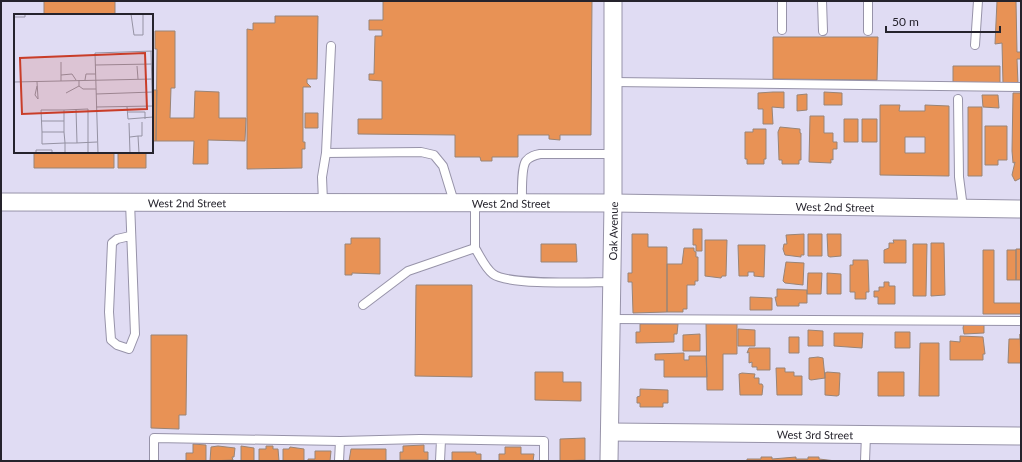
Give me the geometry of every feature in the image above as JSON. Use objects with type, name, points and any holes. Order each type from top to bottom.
[{"type":"street","name":"Oak Avenue","points":[[610,461],[613,203],[613,1]]},
{"type":"street","name":"West 2nd Street","points":[[1,202],[522,202],[1021,209]]},
{"type":"street","name":"West 3rd Street","points":[[610,432],[1021,436]]},
{"type":"lane","points":[[782,1],[782,30]]},
{"type":"lane","points":[[822,1],[822,31]]},
{"type":"lane","points":[[868,1],[868,31]]},
{"type":"lane","points":[[975,45],[978,1]]},
{"type":"lane","points":[[323,202],[322,177],[326,153],[331,46]]},
{"type":"lane","points":[[613,82],[1021,87]]},
{"type":"lane","points":[[958,99],[959,177],[963,208]]},
{"type":"lane","points":[[326,153],[421,152],[434,155],[443,166],[454,202]]},
{"type":"lane","points":[[522,202],[524,168],[526,162],[531,156],[540,154],[613,154]]},
{"type":"lane","points":[[130,202],[130,236],[135,334],[129,349],[117,345],[111,340],[109,312],[112,243],[117,239],[130,236]]},
{"type":"lane","points":[[475,202],[475,248],[493,274],[502,278],[537,281],[612,282]]},
{"type":"lane","points":[[363,306],[408,272],[475,248]]},
{"type":"lane","points":[[611,319],[1021,321]]},
{"type":"lane","points":[[865,461],[866,434]]},
{"type":"lane","points":[[154,461],[154,438],[340,441],[544,441],[544,461]]},
{"type":"lane","points":[[440,461],[441,440]]},
{"type":"lane","points":[[339,461],[340,441]]},
{"type":"building","points":[[44,1],[115,1],[115,14],[44,14]]},
{"type":"building","points":[[383,1],[592,1],[591,135],[560,135],[560,140],[549,139],[549,135],[518,135],[518,157],[492,157],[492,161],[481,161],[480,157],[455,157],[455,135],[358,134],[358,119],[382,119],[382,81],[369,80],[369,74],[374,74],[375,36],[382,36],[382,30],[369,30],[369,20],[383,20]]},
{"type":"building","points":[[997,1],[1016,1],[1017,52],[1021,52],[1021,59],[1017,59],[1018,84],[1003,84],[1002,43],[995,44]]},
{"type":"building","points":[[275,16],[318,16],[317,79],[307,79],[307,83],[311,87],[303,87],[303,142],[305,142],[305,149],[302,149],[302,168],[247,169],[247,29],[253,30],[253,23],[275,23]]},
{"type":"building","points":[[155,31],[175,31],[175,88],[171,88],[170,118],[194,118],[195,91],[219,92],[219,118],[246,118],[245,141],[208,140],[208,164],[193,164],[194,141],[156,141],[157,49],[155,49]]},
{"type":"building","points":[[773,37],[878,37],[877,80],[773,79]]},
{"type":"building","points":[[953,66],[1000,66],[1000,83],[953,84]]},
{"type":"building","points":[[153,90],[157,90],[156,141],[153,141]]},
{"type":"building","points":[[784,92],[784,108],[772,107],[773,124],[763,124],[763,109],[758,109],[758,93]]},
{"type":"building","points":[[824,92],[842,93],[842,105],[824,105]]},
{"type":"building","points":[[1013,93],[1021,93],[1021,178],[1015,181],[1012,175],[1015,162],[1013,163],[1012,151]]},
{"type":"building","points":[[807,94],[807,110],[797,111],[797,95]]},
{"type":"building","points":[[982,95],[998,95],[999,108],[983,107]]},
{"type":"building","points":[[880,105],[900,105],[899,111],[925,111],[925,105],[949,106],[949,176],[880,175]],"holes":[[[905,137],[925,137],[925,153],[905,153]]]},
{"type":"building","points":[[968,107],[982,107],[982,176],[968,176]]},
{"type":"building","points":[[305,113],[318,113],[318,128],[305,128]]},
{"type":"building","points":[[810,116],[824,116],[824,133],[833,133],[833,142],[837,142],[837,149],[833,149],[833,160],[831,159],[831,163],[809,162]]},
{"type":"building","points":[[844,119],[858,119],[858,142],[844,142]]},
{"type":"building","points":[[862,119],[877,119],[877,142],[862,142]]},
{"type":"building","points":[[985,126],[1007,126],[1007,160],[998,160],[998,165],[985,165]]},
{"type":"building","points":[[780,127],[800,129],[801,160],[799,160],[799,164],[782,164],[782,160],[779,160],[778,132]]},
{"type":"building","points":[[753,129],[766,129],[766,159],[764,159],[764,164],[747,164],[747,159],[745,159],[745,132],[753,132]]},
{"type":"building","points":[[34,153],[114,153],[114,168],[34,168]]},
{"type":"building","points":[[118,153],[146,153],[146,168],[118,168]]},
{"type":"building","points":[[693,229],[702,229],[702,251],[696,251],[696,245],[693,245]]},
{"type":"building","points":[[632,234],[648,234],[648,247],[667,247],[667,312],[633,313],[632,282],[628,282],[628,273],[632,273]]},
{"type":"building","points":[[804,234],[804,255],[801,255],[801,257],[785,255],[783,249],[784,244],[787,244],[786,235]]},
{"type":"building","points":[[808,234],[822,234],[822,256],[808,256]]},
{"type":"building","points":[[827,234],[841,234],[841,256],[828,256]]},
{"type":"building","points":[[351,238],[380,238],[380,274],[352,273],[352,275],[345,275],[345,244],[351,244]]},
{"type":"building","points":[[705,240],[727,240],[726,276],[722,276],[721,278],[705,276]]},
{"type":"building","points":[[893,240],[906,240],[906,263],[884,263],[884,250],[889,248],[889,243],[894,243]]},
{"type":"building","points":[[931,243],[944,243],[945,295],[931,296]]},
{"type":"building","points":[[541,244],[576,244],[577,262],[541,262]]},
{"type":"building","points":[[913,244],[927,244],[926,296],[913,296]]},
{"type":"building","points":[[738,245],[765,245],[764,277],[754,276],[754,272],[748,272],[748,276],[739,276]]},
{"type":"building","points":[[684,248],[694,248],[694,251],[696,252],[696,257],[698,257],[698,281],[695,281],[695,285],[687,285],[687,309],[683,309],[683,312],[667,312],[667,264],[682,264]]},
{"type":"building","points":[[1016,249],[1021,249],[1021,280],[1016,280]]},
{"type":"building","points":[[983,250],[994,250],[994,303],[1021,303],[1021,314],[983,314]]},
{"type":"building","points":[[1007,250],[1016,250],[1016,280],[1007,280]]},
{"type":"building","points":[[853,260],[868,260],[869,292],[866,292],[866,299],[855,299],[855,292],[850,292],[850,265],[853,265]]},
{"type":"building","points":[[786,262],[804,263],[803,285],[785,283],[783,281]]},
{"type":"building","points":[[808,273],[822,273],[821,294],[807,294]]},
{"type":"building","points":[[827,273],[841,274],[841,294],[827,294]]},
{"type":"building","points":[[884,282],[889,282],[889,286],[895,286],[895,304],[878,304],[878,297],[874,297],[874,291],[879,291],[879,287],[884,287]]},
{"type":"building","points":[[416,285],[472,285],[472,377],[415,376]]},
{"type":"building","points":[[777,289],[807,290],[807,303],[799,303],[799,306],[777,306],[775,297],[777,297]]},
{"type":"building","points":[[750,297],[772,298],[772,310],[750,310]]},
{"type":"building","points":[[737,322],[737,354],[723,354],[723,390],[707,390],[706,323]]},
{"type":"building","points":[[964,323],[984,323],[984,333],[964,334]]},
{"type":"building","points":[[640,324],[678,324],[677,334],[674,334],[674,342],[636,343],[636,332],[640,332]]},
{"type":"building","points":[[738,329],[755,330],[755,346],[738,346]]},
{"type":"building","points":[[808,330],[823,331],[823,346],[808,346]]},
{"type":"building","points":[[895,332],[910,332],[910,348],[895,348]]},
{"type":"building","points":[[834,333],[863,333],[862,348],[834,346]]},
{"type":"building","points":[[700,334],[700,351],[683,351],[683,335]]},
{"type":"building","points":[[1020,334],[1021,363],[1008,363],[1009,339],[1020,339]]},
{"type":"building","points":[[151,335],[187,335],[186,415],[179,415],[179,429],[151,428]]},
{"type":"building","points":[[960,336],[983,337],[985,354],[983,354],[983,360],[950,360],[950,341],[960,342]]},
{"type":"building","points":[[789,337],[799,337],[799,353],[789,353]]},
{"type":"building","points":[[920,343],[939,343],[939,396],[919,396]]},
{"type":"building","points":[[749,348],[770,348],[770,370],[757,370],[757,367],[752,367],[752,362],[749,363],[749,352],[747,353]]},
{"type":"building","points":[[684,353],[684,360],[689,360],[689,356],[706,356],[707,377],[664,377],[664,360],[655,360],[655,354]]},
{"type":"building","points":[[809,358],[823,358],[825,378],[811,380],[809,379]]},
{"type":"building","points":[[776,368],[785,368],[785,372],[794,372],[794,376],[802,376],[802,395],[777,395]]},
{"type":"building","points":[[535,372],[563,372],[563,382],[581,382],[581,401],[535,400]]},
{"type":"building","points":[[878,372],[904,372],[904,396],[878,396]]},
{"type":"building","points":[[825,373],[840,373],[839,395],[837,396],[825,395]]},
{"type":"building","points":[[739,374],[755,374],[754,378],[759,378],[759,384],[762,384],[763,386],[762,395],[740,395]]},
{"type":"building","points":[[640,389],[668,390],[668,403],[663,403],[663,407],[640,407],[640,403],[637,403],[637,397],[640,396]]},
{"type":"building","points":[[585,438],[585,460],[560,461],[560,439]]},
{"type":"building","points":[[193,444],[206,445],[206,461],[186,461],[186,453],[193,453]]},
{"type":"building","points":[[424,445],[424,452],[428,452],[428,460],[400,460],[400,452],[403,452],[403,446]]},
{"type":"building","points":[[218,446],[235,448],[234,457],[232,457],[233,460],[210,461],[211,447]]},
{"type":"building","points":[[241,446],[254,448],[254,461],[241,461]]},
{"type":"building","points":[[266,446],[273,446],[273,449],[278,449],[279,461],[259,461],[259,449],[266,449]]},
{"type":"building","points":[[290,447],[304,449],[304,461],[283,461],[283,449],[289,449]]},
{"type":"building","points":[[505,447],[521,447],[521,454],[534,454],[533,461],[499,461],[499,454],[505,454]]},
{"type":"building","points":[[351,449],[386,449],[386,461],[349,461]]},
{"type":"building","points":[[315,451],[331,451],[330,461],[308,461],[308,459],[315,459]]},
{"type":"building","points":[[452,452],[476,452],[476,454],[481,454],[481,461],[452,461]]},
{"type":"building","points":[[761,457],[772,457],[772,459],[796,457],[796,459],[808,459],[808,457],[819,457],[819,459],[836,461],[747,461],[747,459],[761,459]]}]
